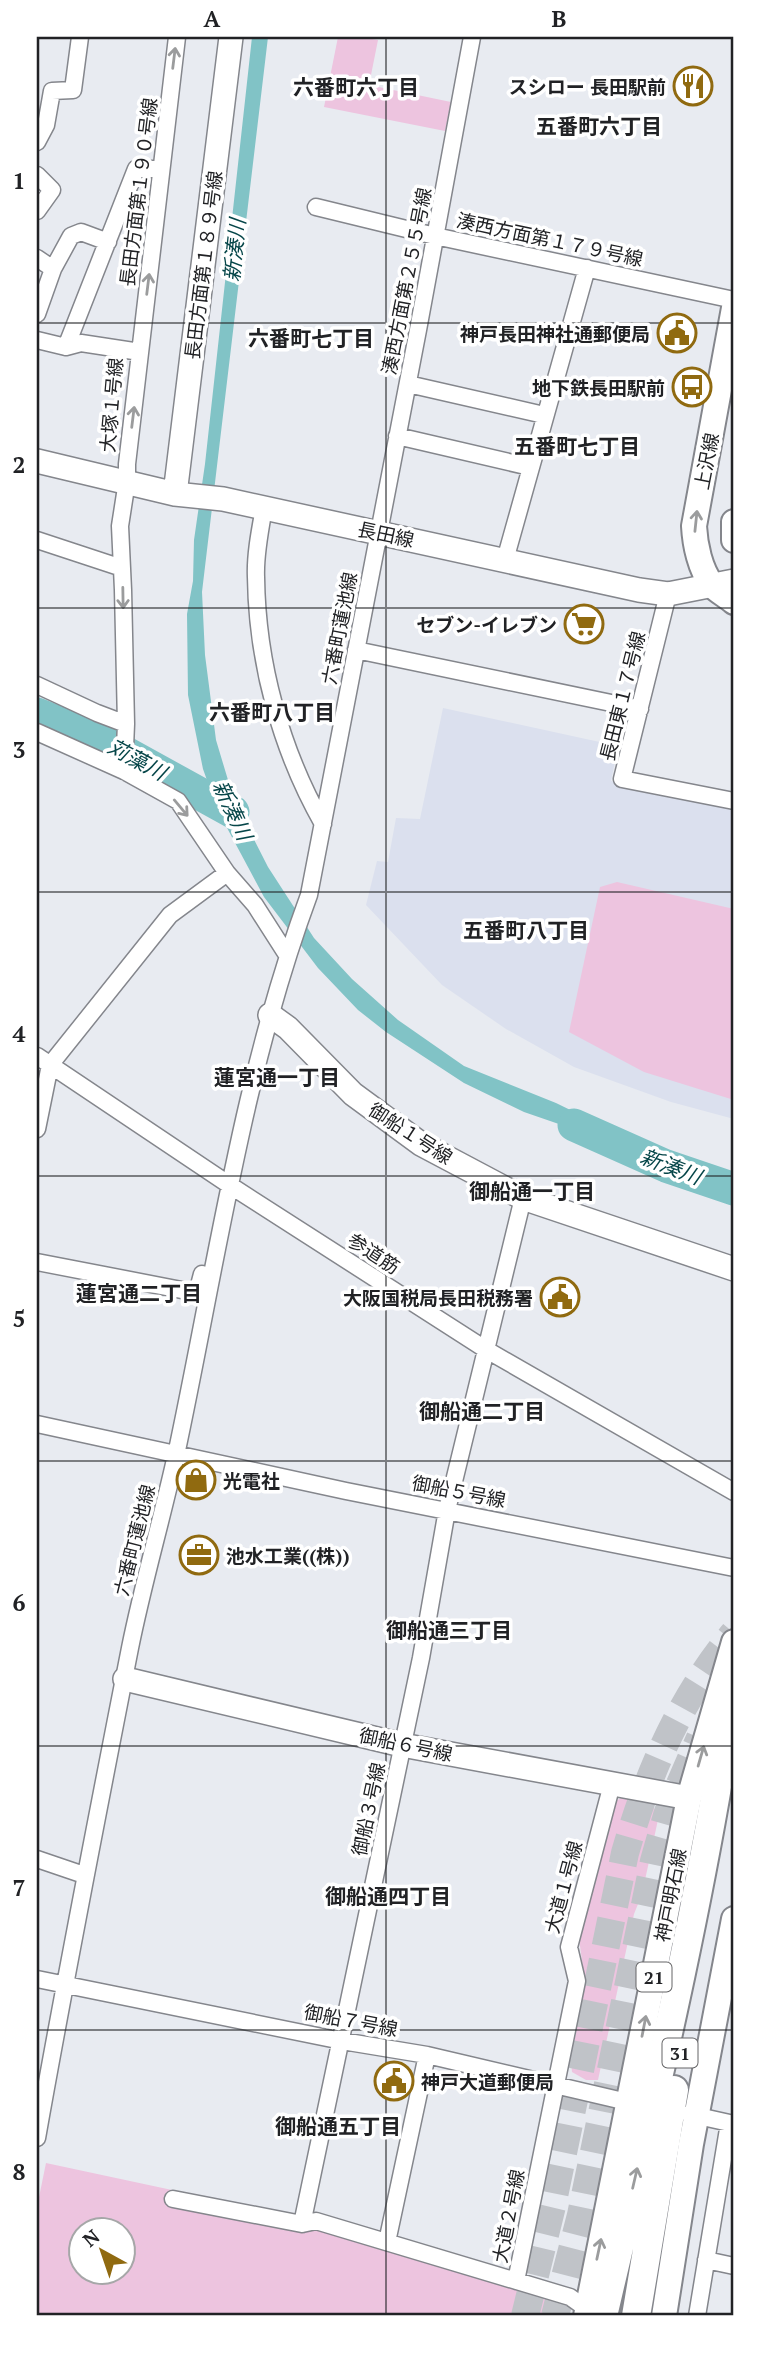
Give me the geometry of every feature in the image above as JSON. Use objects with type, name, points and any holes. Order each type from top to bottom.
[{"type":"highway","name":"31","points":[[636,2316],[662,2109],[718,1793],[734,1680]]},
{"type":"highway","name":"31","points":[[592,2314],[662,2109],[734,1792]]},
{"type":"main road","name":"上沢線","points":[[734,308],[694,526],[698,553],[723,583],[734,602]]},
{"type":"main road","points":[[734,522],[734,540]]},
{"type":"main road","name":"神戸明石線","points":[[664,2316],[662,2109],[689,1798],[734,1642]]},
{"type":"main road","name":"神戸明石線","points":[[662,2109],[734,1919]]},
{"type":"street","points":[[37,142],[46,125],[51,91],[73,90],[80,37]]},
{"type":"street","name":"長田方面第１９０号線","points":[[140,352],[177,37]]},
{"type":"street","name":"長田方面第１８９号線","points":[[175,494],[231,37]]},
{"type":"street","name":"湊西方面第２５５号線","points":[[378,532],[472,37]]},
{"type":"street","points":[[66,347],[136,169],[161,169]]},
{"type":"street","points":[[37,175],[52,190],[37,211]]},
{"type":"street","name":"湊西方面第１７９号線","points":[[316,207],[435,236],[734,300]]},
{"type":"street","points":[[37,314],[53,269],[71,236],[81,232],[108,242]]},
{"type":"street","points":[[37,258],[53,269]]},
{"type":"street","points":[[505,560],[587,268]]},
{"type":"street","name":"大塚１号線","points":[[37,340],[66,347],[81,343],[140,352],[127,481]]},
{"type":"street","points":[[408,384],[544,415]]},
{"type":"street","points":[[397,436],[530,467]]},
{"type":"street","name":"長田線","points":[[37,461],[175,494],[223,499],[639,590],[668,594],[723,583]]},
{"type":"street","points":[[124,771],[126,731],[120,526],[127,481]]},
{"type":"street","points":[[264,508],[256,575],[259,638],[273,705],[308,798],[323,824]]},
{"type":"street","name":"六番町蓮池線","points":[[37,2138],[84,1875],[129,1649],[176,1455],[229,1184],[270,1015],[287,955],[309,895],[378,532]]},
{"type":"street","points":[[37,540],[122,568]]},
{"type":"street","name":"長田東１７号線","points":[[668,594],[622,779],[734,801]]},
{"type":"street","points":[[356,650],[640,709]]},
{"type":"street","points":[[37,685],[97,713],[126,731]]},
{"type":"street","points":[[38,735],[124,771],[178,801],[227,873],[255,905],[287,955]]},
{"type":"street","points":[[37,1129],[43,1060],[170,915],[227,873]]},
{"type":"street","name":"御船１号線","points":[[270,1015],[288,1028],[353,1094],[421,1144],[523,1198],[734,1269]]},
{"type":"street","name":"参道筋","points":[[43,1060],[485,1349],[734,1492]]},
{"type":"street","points":[[37,1262],[197,1293],[229,1184]]},
{"type":"street","name":"御船３号線","points":[[302,2224],[421,1658],[447,1510],[523,1198]]},
{"type":"street","name":"御船５号線","points":[[37,1424],[176,1455],[734,1568]]},
{"type":"street","name":"御船６号線","points":[[125,1679],[402,1745],[689,1798]]},
{"type":"street","name":"大道１号線","points":[[556,2084],[577,1981],[569,1947],[612,1784]]},
{"type":"street","points":[[37,1859],[84,1875]]},
{"type":"street","name":"御船７号線","points":[[37,1979],[342,2041],[427,2055],[731,2123]]},
{"type":"street","points":[[387,2242],[427,2055]]},
{"type":"street","name":"大道２号線","points":[[556,2084],[516,2281],[570,2297],[592,2314]]},
{"type":"street","points":[[697,2316],[731,2123]]},
{"type":"street","points":[[173,2199],[302,2224],[316,2221],[516,2281]]},
{"type":"street","points":[[706,2260],[734,2266]]},
{"type":"shaded area","points":[[338,37],[378,40],[369,85],[451,102],[445,131],[324,107]]},
{"type":"shaded area","points":[[443,708],[618,746],[611,781],[734,806],[734,1119],[671,1102],[574,1067],[506,1029],[442,985],[366,905],[377,861],[388,862],[396,818],[420,819]]},
{"type":"shaded area","points":[[617,882],[734,909],[734,1100],[644,1072],[569,1032],[600,887]]},
{"type":"shaded area","points":[[623,1797],[649,1801],[659,1815],[642,1894],[634,1914],[598,2080],[586,2080],[572,2072],[571,2061],[585,1982],[579,1939],[612,1803]]},
{"type":"shaded area","points":[[46,2163],[294,2216],[318,2213],[510,2273],[507,2286],[561,2303],[559,2316],[37,2316],[37,2207]]},
{"type":"water","points":[[252,37],[268,37],[202,592],[205,655],[216,740],[234,800],[268,867],[314,938],[352,979],[398,1020],[464,1066],[734,1179],[734,1191],[669,1162],[524,1112],[464,1083],[386,1032],[358,1010],[318,968],[264,897],[218,811],[203,769],[188,695],[187,614],[193,581],[194,540],[205,464]]},
{"type":"waterway","name":"苅藻川","points":[[37,714],[106,742],[233,812]]},
{"type":"waterway","name":"新湊川","points":[[574,1125],[666,1166],[734,1189]]},
{"type":"tunnel","points":[[525,2316],[552,2206],[625,1853],[634,1823],[644,1793],[682,1709],[734,1633]]},
{"type":"tunnel","points":[[555,2316],[581,2215],[654,1861],[668,1812],[700,1738]]},
{"type":"place","name":"スシロー 長田駅前","points":[[693,86]]},
{"type":"place","name":"神戸長田神社通郵便局","points":[[677,333]]},
{"type":"place","name":"地下鉄長田駅前","points":[[692,387]]},
{"type":"place","name":"セブン-イレブン","points":[[584,624]]},
{"type":"place","name":"大阪国税局長田税務署","points":[[560,1297]]},
{"type":"place","name":"光電社","points":[[196,1480]]},
{"type":"place","name":"池水工業((株))","points":[[199,1555]]},
{"type":"place","name":"神戸大道郵便局","points":[[394,2081]]},
{"type":"district","name":"六番町六丁目","points":[[356,87]]},
{"type":"district","name":"五番町六丁目","points":[[599,126]]},
{"type":"district","name":"六番町七丁目","points":[[311,338]]},
{"type":"district","name":"五番町七丁目","points":[[577,446]]},
{"type":"district","name":"六番町八丁目","points":[[272,712]]},
{"type":"district","name":"五番町八丁目","points":[[526,930]]},
{"type":"district","name":"蓮宮通一丁目","points":[[277,1077]]},
{"type":"district","name":"御船通一丁目","points":[[532,1191]]},
{"type":"district","name":"蓮宮通二丁目","points":[[139,1293]]},
{"type":"district","name":"御船通二丁目","points":[[482,1411]]},
{"type":"district","name":"御船通三丁目","points":[[449,1630]]},
{"type":"district","name":"御船通四丁目","points":[[388,1896]]},
{"type":"district","name":"御船通五丁目","points":[[338,2126]]}]
